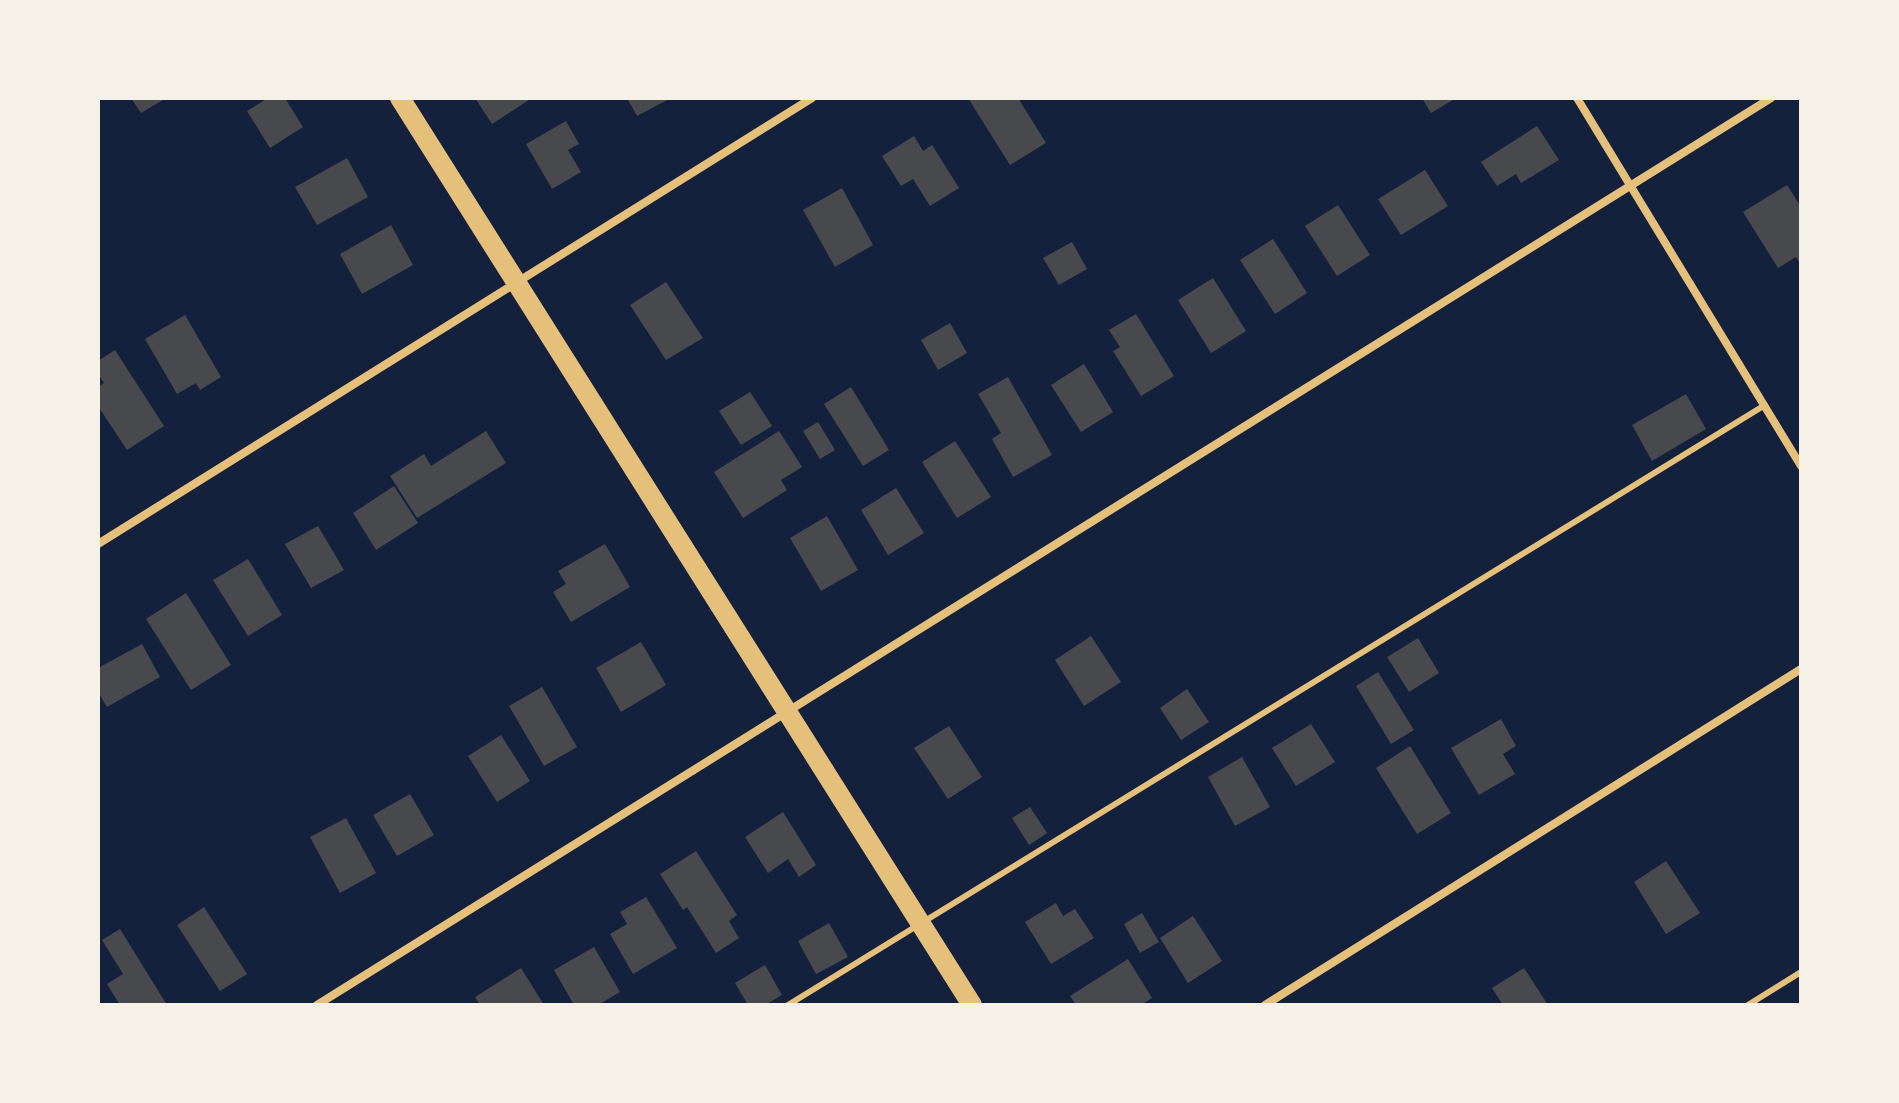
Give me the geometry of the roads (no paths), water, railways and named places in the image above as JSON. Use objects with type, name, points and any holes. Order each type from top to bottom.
[{"type":"main road","points":[[400,98],[972,1005]]},
{"type":"street","points":[[98,544],[812,98]]},
{"type":"street","points":[[1577,98],[1801,466]]},
{"type":"street","points":[[317,1005],[1771,98]]},
{"type":"street","points":[[1265,1005],[1801,669]]},
{"type":"lane","points":[[788,1005],[1765,405]]},
{"type":"lane","points":[[1748,1005],[1801,972]]}]
